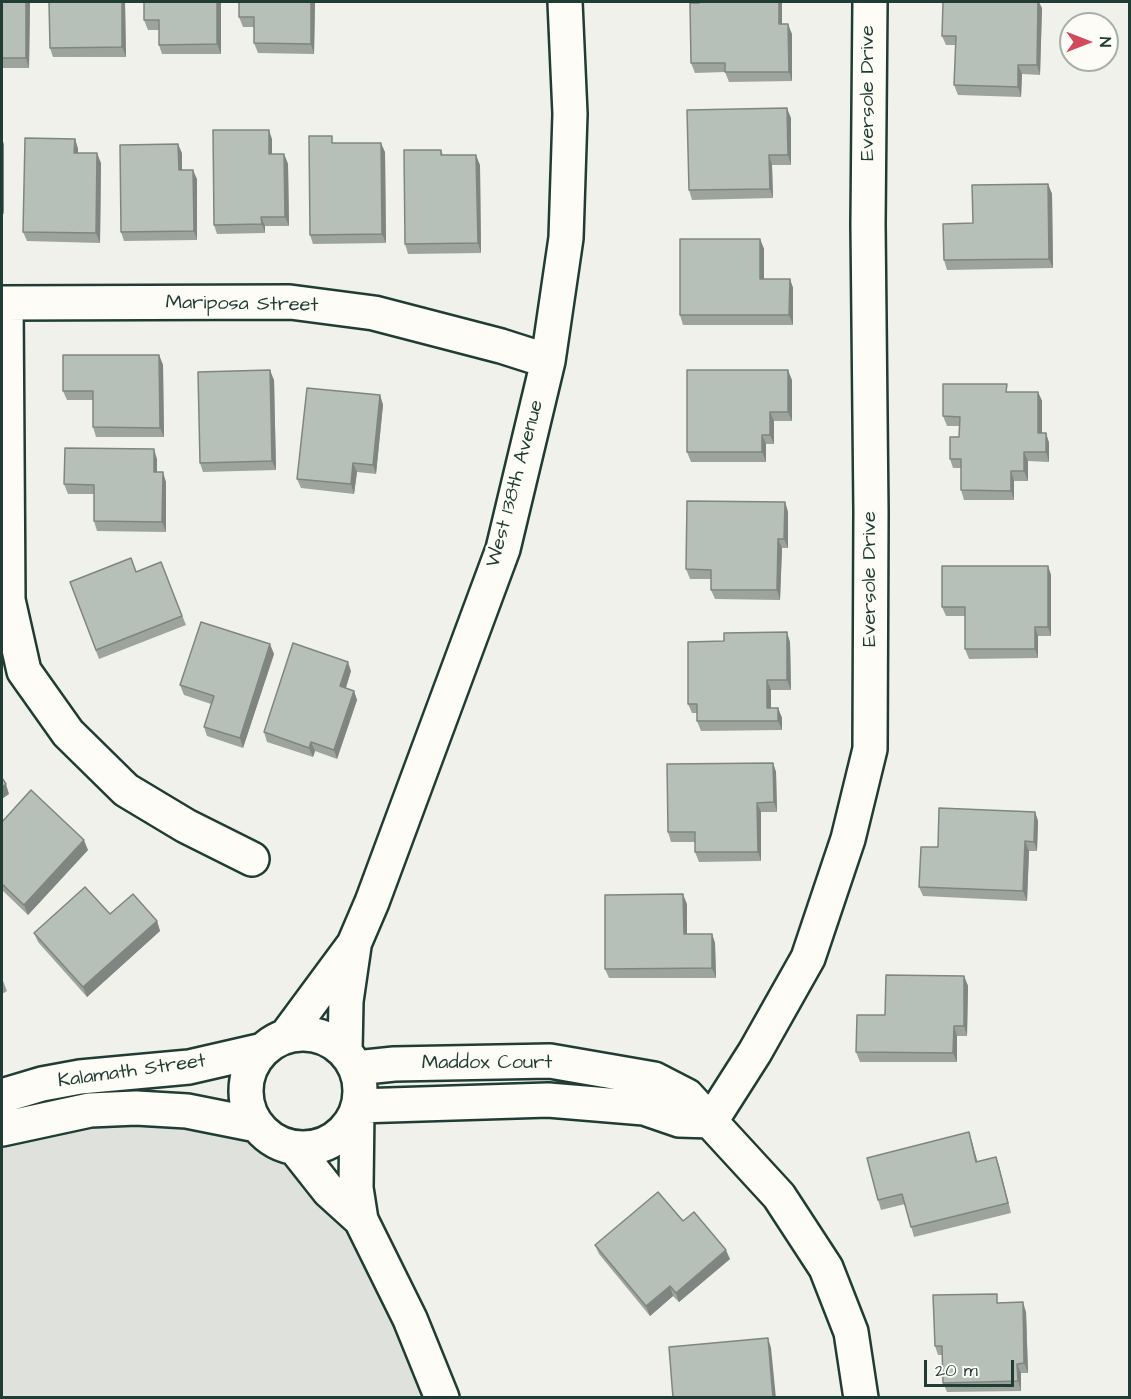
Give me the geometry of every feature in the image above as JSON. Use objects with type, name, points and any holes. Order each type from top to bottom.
[{"type":"street","name":"West 138th Avenue","points":[[350,1060],[346,1001],[354,944],[372,902],[503,549],[548,361],[566,238],[570,114],[565,2]]},
{"type":"street","name":"Eversole Drive","points":[[711,1121],[755,1052],[808,958],[848,839],[870,749],[871,512],[868,224],[870,2]]},
{"type":"street","name":"Mariposa Street","points":[[4,303],[290,302],[374,313],[501,346],[548,361]]},
{"type":"street","points":[[4,303],[9,600],[24,671],[68,733],[126,790],[186,826],[252,859]]},
{"type":"street","name":"West 138th Avenue","points":[[274,1043],[354,944]]},
{"type":"street","points":[[358,1108],[350,1124],[339,1135],[326,1143],[310,1148],[295,1148],[270,1138],[257,1125],[249,1111],[246,1095],[247,1078],[253,1063],[274,1043],[302,1033],[318,1035],[332,1041],[350,1060],[360,1087],[356,1188],[361,1220],[410,1319],[442,1398]]},
{"type":"street","name":"Kalamath Street","points":[[2,1096],[42,1084],[80,1077],[189,1067],[274,1043]]},
{"type":"street","name":"Maddox Court","points":[[350,1060],[394,1064],[550,1061],[654,1078],[687,1096],[779,1196],[826,1268],[851,1332],[861,1398]]},
{"type":"street","name":"Maddox Court","points":[[358,1108],[548,1100],[644,1108],[679,1120],[711,1121]]},
{"type":"street","name":"Kalamath Street","points":[[2,1129],[90,1110],[136,1108],[187,1111],[257,1125]]},
{"type":"street","points":[[295,1148],[329,1191],[361,1220]]},
{"type":"shaded area","points":[[54,1117],[257,1125],[270,1138],[286,1146],[329,1191],[442,1398],[2,1398],[2,1129]]},
{"type":"building","points":[[2,2],[26,2],[26,58],[2,58]]},
{"type":"building","points":[[49,2],[122,2],[122,47],[50,48]]},
{"type":"building","points":[[144,2],[217,2],[217,44],[159,45],[159,20],[144,20]]},
{"type":"building","points":[[239,2],[311,2],[311,44],[254,43],[254,17],[239,17]]},
{"type":"building","points":[[779,2],[779,24],[788,24],[789,72],[725,72],[725,63],[691,63],[690,3]]},
{"type":"building","points":[[943,2],[1038,2],[1037,65],[1018,65],[1018,87],[954,85],[956,36],[942,36]]},
{"type":"building","points":[[787,108],[788,155],[769,155],[770,189],[689,190],[687,110]]},
{"type":"building","points":[[213,130],[269,130],[269,154],[284,154],[285,217],[261,217],[262,224],[214,225]]},
{"type":"building","points":[[309,136],[332,136],[332,143],[381,143],[382,234],[310,235]]},
{"type":"building","points":[[25,138],[75,139],[74,153],[97,153],[96,233],[23,232]]},
{"type":"building","points":[[178,144],[179,170],[193,170],[194,231],[121,232],[120,145]]},
{"type":"building","points":[[404,150],[441,150],[441,155],[476,155],[478,243],[405,244]]},
{"type":"building","points":[[1048,184],[1049,259],[944,260],[943,224],[973,223],[972,185]]},
{"type":"building","points":[[680,239],[760,239],[760,279],[790,279],[789,315],[680,315]]},
{"type":"building","points":[[63,355],[159,355],[160,428],[93,427],[93,391],[63,391]]},
{"type":"building","points":[[270,370],[272,461],[200,463],[198,372]]},
{"type":"building","points":[[687,370],[788,370],[788,412],[770,412],[770,435],[762,435],[762,452],[687,452]]},
{"type":"building","points":[[943,384],[1007,384],[1006,392],[1038,392],[1038,433],[1046,433],[1046,452],[1024,452],[1024,471],[1011,471],[1011,491],[961,490],[961,459],[950,459],[950,437],[959,437],[960,417],[943,416]]},
{"type":"building","points":[[307,388],[380,395],[373,465],[353,463],[351,484],[297,479]]},
{"type":"building","points":[[65,448],[154,449],[154,472],[163,472],[162,522],[94,521],[94,485],[64,484]]},
{"type":"building","points":[[687,501],[785,502],[784,539],[778,539],[777,590],[711,590],[711,570],[686,569]]},
{"type":"building","points":[[131,558],[136,572],[161,562],[182,616],[96,650],[70,582]]},
{"type":"building","points":[[942,566],[1048,566],[1048,627],[1035,627],[1035,649],[965,649],[965,607],[942,607]]},
{"type":"building","points":[[201,622],[270,644],[240,738],[204,727],[214,696],[180,685]]},
{"type":"building","points":[[787,632],[787,680],[767,680],[767,708],[778,708],[778,721],[697,721],[697,704],[688,704],[688,642],[724,641],[724,633]]},
{"type":"building","points":[[293,643],[348,662],[340,686],[354,691],[334,750],[311,742],[309,748],[264,732]]},
{"type":"building","points":[[773,763],[774,802],[757,803],[758,852],[695,852],[695,832],[668,832],[667,764]]},
{"type":"building","points":[[31,790],[84,840],[24,905],[2,884],[2,822]]},
{"type":"building","points":[[939,808],[1035,812],[1034,842],[1025,841],[1023,891],[919,887],[921,847],[938,847]]},
{"type":"building","points":[[85,887],[110,914],[133,894],[157,921],[83,987],[34,933]]},
{"type":"building","points":[[683,894],[684,934],[712,934],[712,968],[605,969],[605,895]]},
{"type":"building","points":[[886,975],[964,976],[964,1026],[954,1026],[953,1053],[856,1052],[857,1015],[885,1015]]},
{"type":"building","points":[[969,1132],[976,1162],[996,1157],[1008,1203],[911,1227],[902,1194],[878,1200],[867,1158]]},
{"type":"building","points":[[658,1192],[683,1221],[694,1212],[726,1250],[676,1293],[670,1286],[646,1306],[595,1245]]},
{"type":"building","points":[[997,1294],[997,1303],[1023,1302],[1024,1363],[1017,1364],[1018,1381],[943,1383],[942,1346],[935,1346],[933,1295]]},
{"type":"building","points":[[768,1338],[773,1398],[673,1398],[669,1347]]}]
